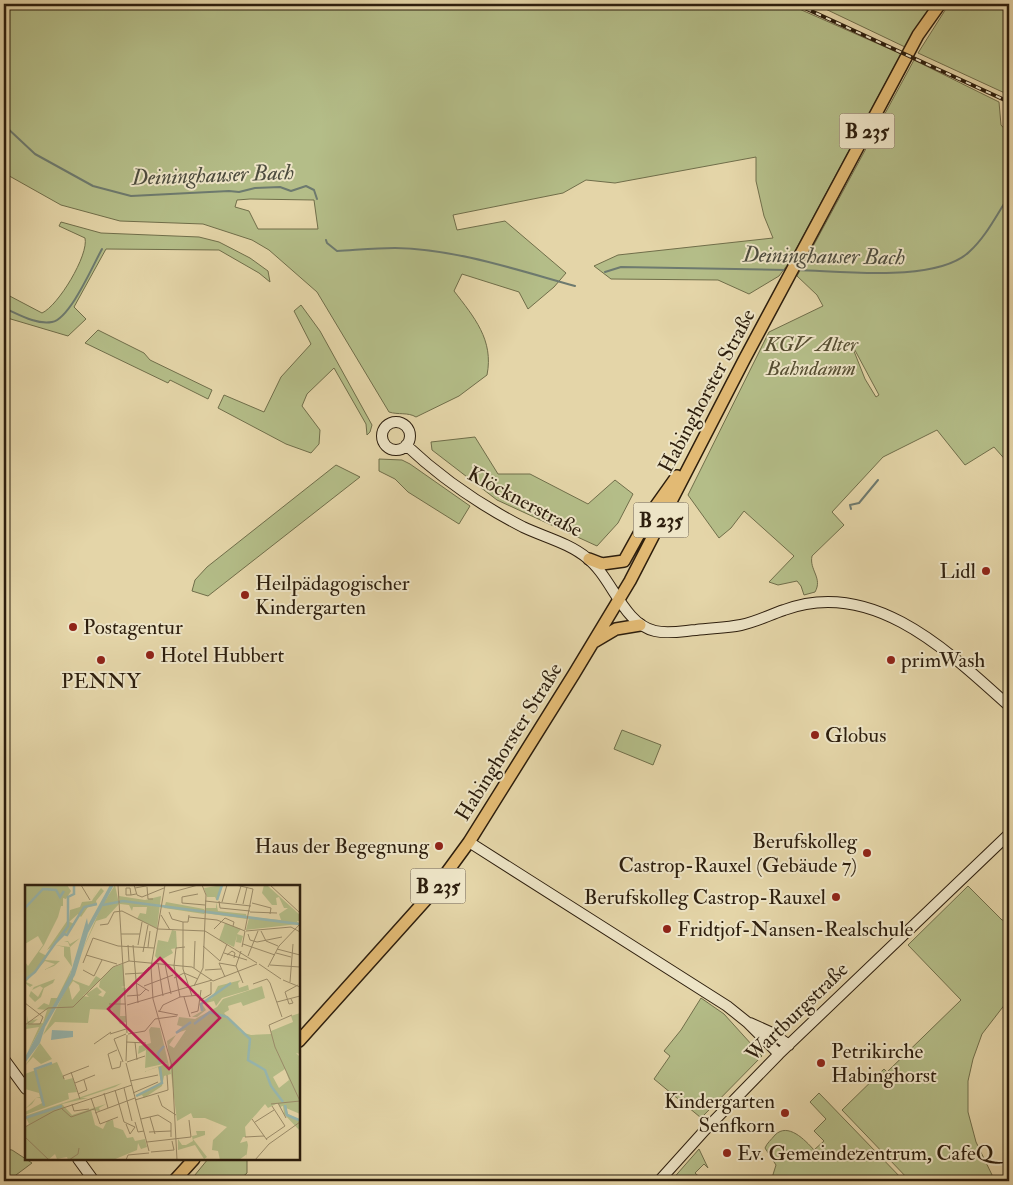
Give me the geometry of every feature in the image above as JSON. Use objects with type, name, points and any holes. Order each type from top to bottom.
[{"type":"main road","name":"Habinghorster Straße","points":[[469,842],[619,598],[918,35],[940,4]]},
{"type":"main road","points":[[589,559],[602,564],[624,561],[650,514],[701,442]]},
{"type":"main road","points":[[593,643],[616,629],[640,625]]},
{"type":"main road","name":"B 235","points":[[300,1040],[426,900],[469,842]]},
{"type":"main road","points":[[174,1181],[193,1160]]},
{"type":"street","name":"Klöcknerstraße","points":[[406,445],[427,465],[467,495],[521,526],[570,547],[589,559],[628,612],[640,625]]},
{"type":"street","points":[[640,625],[651,630],[667,632],[718,628],[743,624],[810,602],[829,600],[850,602],[873,608],[906,625],[962,666],[1009,706]]},
{"type":"street","name":"Wartburgstraße","points":[[659,1181],[705,1130],[789,1045],[1009,834]]},
{"type":"street","points":[[469,842],[703,990],[747,1022],[780,1054]]},
{"type":"street","points":[[747,1022],[770,1032],[789,1045]]},
{"type":"street","points":[[4,1059],[25,1088]]},
{"type":"street","points":[[79,1160],[94,1181]]},
{"type":"green space","points":[[4,4],[788,4],[901,54],[788,264],[779,276],[749,294],[718,280],[611,279],[594,266],[618,255],[773,238],[764,216],[756,181],[756,157],[615,183],[586,180],[563,193],[453,215],[457,230],[505,221],[566,273],[554,287],[528,309],[519,292],[462,274],[454,291],[469,310],[485,340],[488,351],[487,375],[459,396],[416,417],[389,412],[317,292],[269,250],[252,240],[203,224],[120,221],[61,205],[4,173]],"holes":[[[237,200],[314,200],[318,229],[258,229],[249,211],[235,207]]]},
{"type":"green space","points":[[815,4],[932,4],[905,47]]},
{"type":"green space","points":[[949,4],[1009,4],[1009,95],[918,53]]},
{"type":"green space","name":"KGV Alter Bahndamm","points":[[914,60],[999,102],[1001,125],[1009,134],[1009,464],[994,447],[965,465],[937,430],[883,457],[832,512],[844,525],[812,556],[812,566],[817,578],[817,587],[815,592],[804,595],[797,581],[778,585],[769,582],[794,556],[744,511],[731,528],[719,538],[688,495],[769,332],[823,306],[817,295],[797,276]],"holes":[[[850,341],[879,395],[876,397],[865,379]]]},
{"type":"green space","points":[[61,222],[101,233],[199,237],[219,242],[250,258],[268,271],[270,282],[259,273],[219,250],[106,249],[74,307],[86,319],[68,336],[4,317],[4,293],[42,313],[64,291],[82,256],[85,238],[59,226]]},
{"type":"green space","points":[[301,305],[320,331],[372,425],[367,435],[366,424],[334,368],[307,394],[302,406],[320,430],[319,444],[311,453],[286,444],[218,408],[224,395],[264,412],[281,377],[311,344],[294,311]]},
{"type":"green space","points":[[98,330],[144,353],[150,360],[212,390],[208,399],[170,380],[168,383],[85,343]]},
{"type":"green space","points":[[475,437],[498,474],[530,474],[588,504],[615,480],[633,494],[618,523],[597,546],[497,500],[432,450],[431,442]]},
{"type":"green space","points":[[379,459],[402,460],[410,464],[470,506],[459,524],[408,492],[395,479],[379,471]]},
{"type":"green space","points":[[336,465],[360,477],[208,596],[192,591],[195,580],[207,567]]},
{"type":"green space","points":[[622,730],[661,745],[653,765],[614,749]]},
{"type":"green space","points":[[968,886],[1002,920],[1009,922],[1009,999],[982,1034],[968,1081],[968,1112],[976,1142],[995,1181],[910,1181],[842,1110],[884,1069],[887,1072],[961,1000],[908,945]]},
{"type":"green space","points":[[701,998],[724,1014],[762,1056],[700,1117],[654,1079],[670,1056],[664,1051],[681,1030]]},
{"type":"green space","points":[[819,1093],[904,1181],[771,1181],[776,1165],[765,1148],[775,1135],[785,1130],[791,1131],[801,1137],[814,1150],[824,1141],[814,1131],[826,1119],[810,1102]]},
{"type":"green space","points":[[4,1149],[12,1150],[32,1163],[8,1181],[4,1181]]},
{"type":"green space","points":[[699,1149],[708,1168],[704,1164],[695,1173],[704,1181],[671,1181]]},
{"type":"green space","points":[[207,1160],[247,1160],[247,1173],[238,1181],[190,1181]]},
{"type":"waterway","name":"Deininghauser Bach","points":[[4,125],[35,154],[93,186],[131,196],[239,192],[255,188],[280,187],[291,191],[306,186],[314,190],[317,199]]},
{"type":"waterway","name":"Deininghauser Bach","points":[[797,270],[862,273],[912,272],[954,262],[969,252],[981,239],[1009,196]]},
{"type":"waterway","name":"Deininghauser Bach","points":[[326,240],[337,251],[395,248],[418,249],[463,256],[575,286]]},
{"type":"waterway","points":[[4,308],[40,322],[46,323],[59,319],[73,302],[102,249]]},
{"type":"waterway","name":"Deininghauser Bach","points":[[605,272],[621,267],[787,270]]},
{"type":"waterway","points":[[851,509],[850,505],[859,503],[878,480]]},
{"type":"railway","points":[[796,4],[1009,102]]},
{"type":"place","name":"Lidl","points":[[986,571]]},
{"type":"place","name":"Heilpädagogischer Kindergarten","points":[[245,595]]},
{"type":"place","name":"Postagentur","points":[[73,627]]},
{"type":"place","name":"Hotel Hubbert","points":[[150,655]]},
{"type":"place","name":"PENNY","points":[[101,660]]},
{"type":"place","name":"primWash","points":[[891,660]]},
{"type":"place","name":"Globus","points":[[815,735]]},
{"type":"place","name":"Haus der Begegnung","points":[[439,846]]},
{"type":"place","name":"Berufskolleg Castrop-Rauxel (Gebäude 7)","points":[[867,853]]},
{"type":"place","name":"Berufskolleg Castrop-Rauxel","points":[[836,897]]},
{"type":"place","name":"Fridtjof-Nansen-Realschule","points":[[667,929]]},
{"type":"place","name":"Petrikirche Habinghorst","points":[[821,1063]]},
{"type":"place","name":"Kindergarten Senfkorn","points":[[785,1113]]},
{"type":"place","name":"Ev. Gemeindezentrum, CafeQ","points":[[727,1153]]}]
